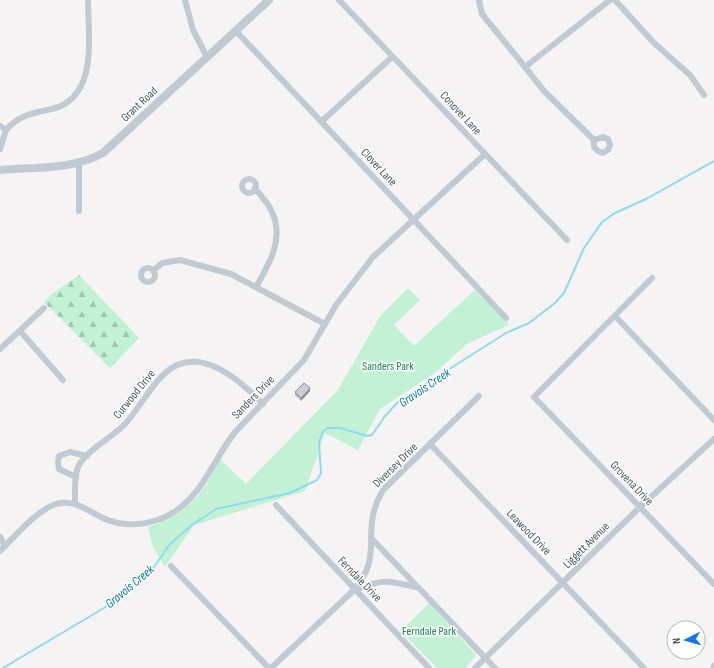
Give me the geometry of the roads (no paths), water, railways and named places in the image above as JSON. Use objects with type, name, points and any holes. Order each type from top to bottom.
[{"type":"street","points":[[0,149],[6,130],[20,117],[62,105],[76,95],[81,87],[85,78],[88,61],[88,0]]},
{"type":"street","points":[[185,0],[193,30],[207,57]]},
{"type":"street","name":"Grant Road","points":[[0,170],[79,163],[104,153],[269,0]]},
{"type":"street","name":"Conover Lane","points":[[339,0],[567,240]]},
{"type":"street","points":[[479,0],[482,14],[525,67],[544,90],[594,140]]},
{"type":"street","points":[[525,67],[610,0]]},
{"type":"street","points":[[615,0],[654,43],[690,75],[698,84],[704,95]]},
{"type":"street","name":"Clover Lane","points":[[236,31],[506,318]]},
{"type":"street","points":[[322,121],[392,57]]},
{"type":"street","points":[[0,126],[6,130]]},
{"type":"street","name":"Sanders Drive","points":[[74,503],[107,520],[121,524],[147,523],[171,514],[180,508],[196,492],[226,442],[304,360],[336,305],[373,256],[485,154]]},
{"type":"street","points":[[79,163],[79,210]]},
{"type":"street","points":[[255,188],[270,208],[274,218],[276,239],[273,258],[256,287]]},
{"type":"street","points":[[153,271],[162,263],[180,260],[231,274],[325,324]]},
{"type":"street","points":[[652,278],[615,316],[714,420]]},
{"type":"street","points":[[0,349],[44,308]]},
{"type":"street","name":"Grovena Drive","points":[[615,316],[534,397],[714,584]]},
{"type":"street","points":[[20,331],[63,380]]},
{"type":"street","name":"Curwood Drive","points":[[74,503],[78,466],[87,456],[122,427],[165,374],[184,364],[205,363],[222,370],[237,378],[263,404]]},
{"type":"street","name":"Diversey Drive","points":[[270,668],[354,590],[368,565],[375,507],[383,490],[431,445],[479,396]]},
{"type":"street","name":"Liggett Avenue","points":[[475,668],[563,584],[640,507],[714,439]]},
{"type":"street","name":"Leawood Drive","points":[[431,445],[644,668]]},
{"type":"street","points":[[76,477],[60,469],[58,466],[59,456],[70,452],[87,456]]},
{"type":"street","points":[[2,548],[48,507],[62,503],[74,503]]},
{"type":"street","name":"Ferndale Drive","points":[[276,505],[354,590],[372,606],[428,668]]},
{"type":"street","points":[[0,537],[2,548]]},
{"type":"street","points":[[372,539],[495,668]]},
{"type":"street","points":[[171,566],[270,668]]},
{"type":"street","name":"Diversey Drive","points":[[354,590],[375,582],[392,581],[417,587]]},
{"type":"waterway","name":"Gravois Creek","points":[[3,668],[109,605],[125,589],[154,567],[170,544],[192,525],[216,509],[290,493],[317,480],[321,473],[319,442],[323,431],[328,428],[340,428],[367,436],[372,435],[385,416],[399,401],[506,333],[529,323],[555,303],[564,293],[584,248],[602,222],[615,213],[646,199],[714,161]]},
{"type":"park label","name":"Sanders Park","points":[[388,366]]},
{"type":"park label","name":"Ferndale Park","points":[[429,631]]}]
